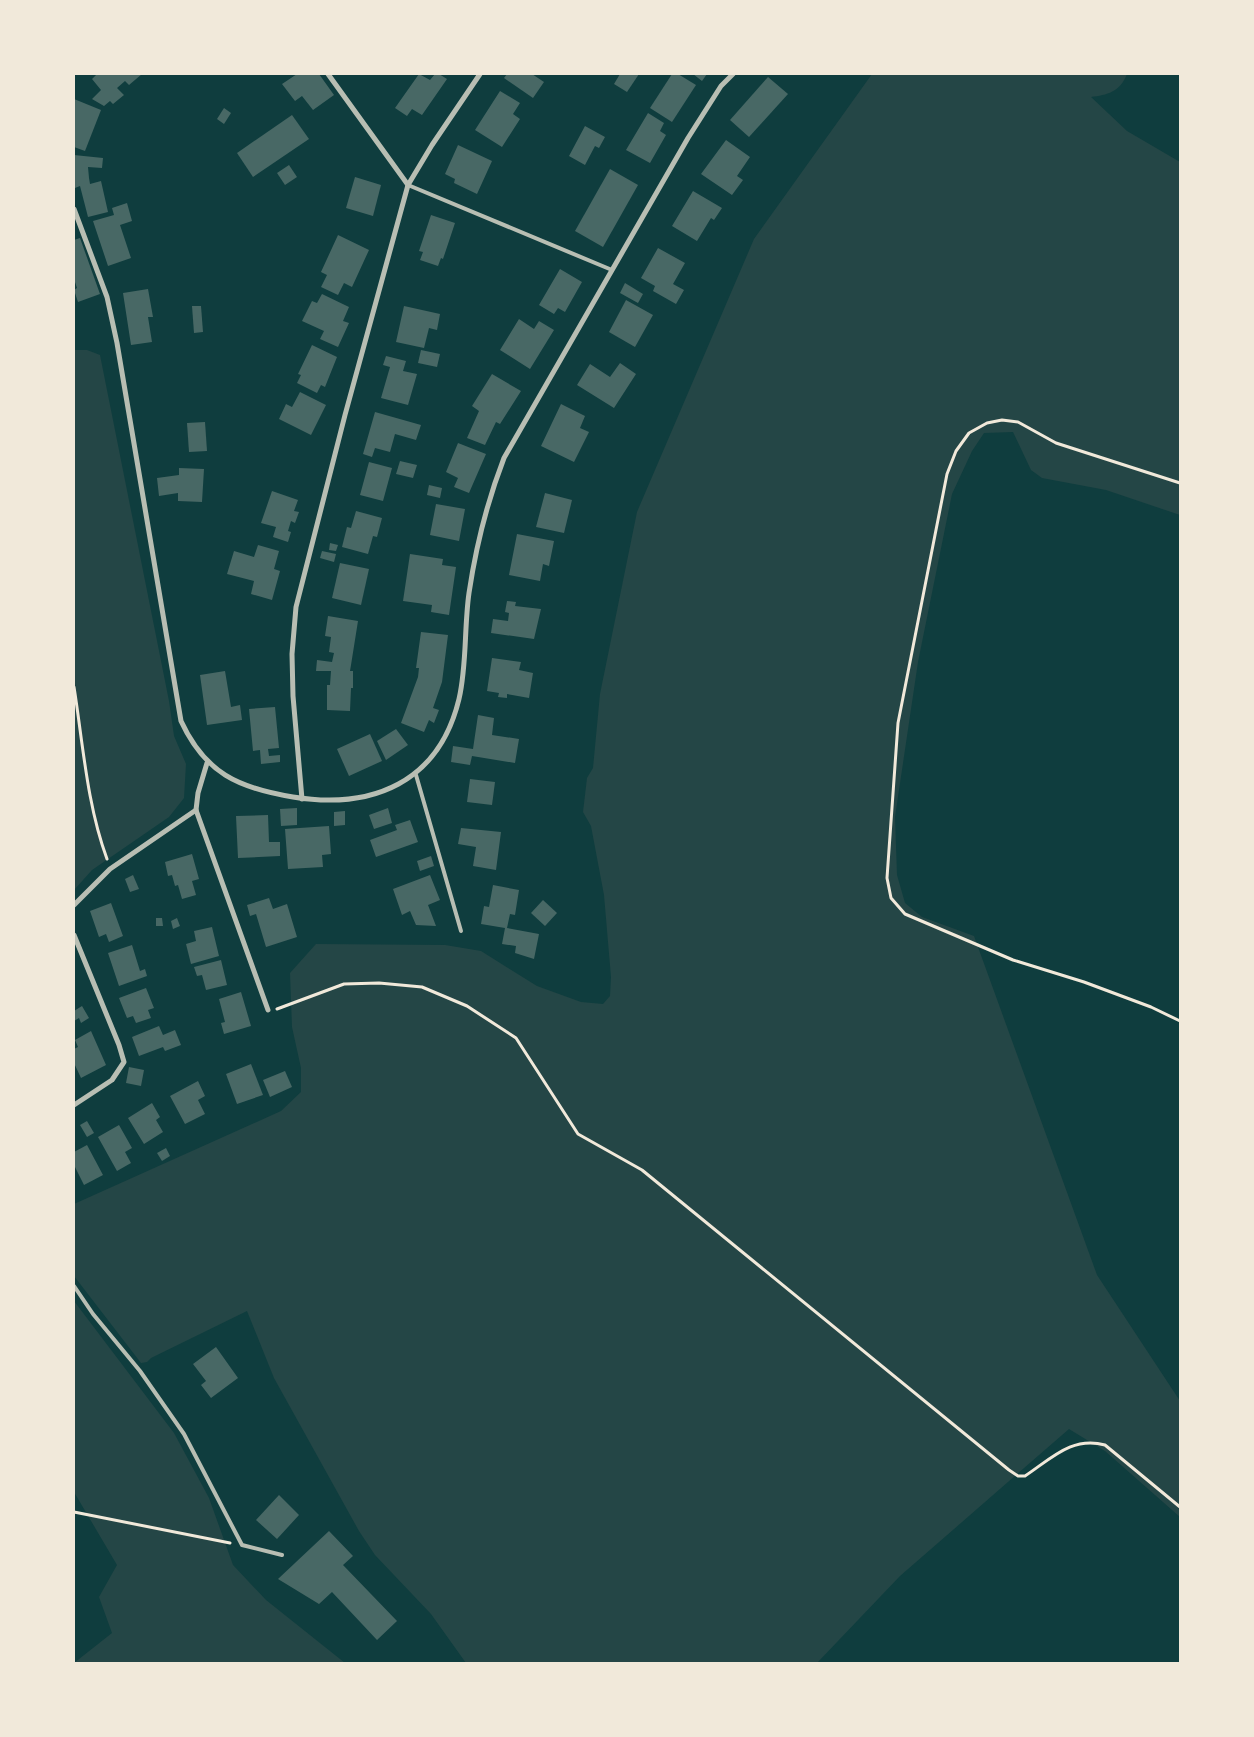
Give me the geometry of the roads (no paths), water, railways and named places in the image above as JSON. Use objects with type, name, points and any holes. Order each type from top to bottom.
[{"type":"street","points":[[328,74],[408,185]]},
{"type":"street","points":[[302,799],[293,696],[292,654],[296,607],[347,406],[408,185],[432,145],[480,74]]},
{"type":"street","points":[[74,208],[107,297],[117,344],[181,720],[190,740],[208,763],[237,782],[260,790],[302,799],[339,800],[365,796],[394,787],[416,775],[435,754],[448,732],[459,698],[469,596],[477,540],[489,496],[504,458],[688,138],[721,86],[733,74]]},
{"type":"street","points":[[208,763],[198,793],[196,810],[268,1010]]},
{"type":"street","points":[[74,905],[110,869],[196,810]]},
{"type":"street","points":[[74,935],[119,1045],[124,1062],[112,1080],[74,1105]]},
{"type":"lane","points":[[408,185],[612,270]]},
{"type":"lane","points":[[416,775],[461,931]]},
{"type":"lane","points":[[74,1286],[140,1371],[184,1434],[242,1545],[282,1555]]}]
